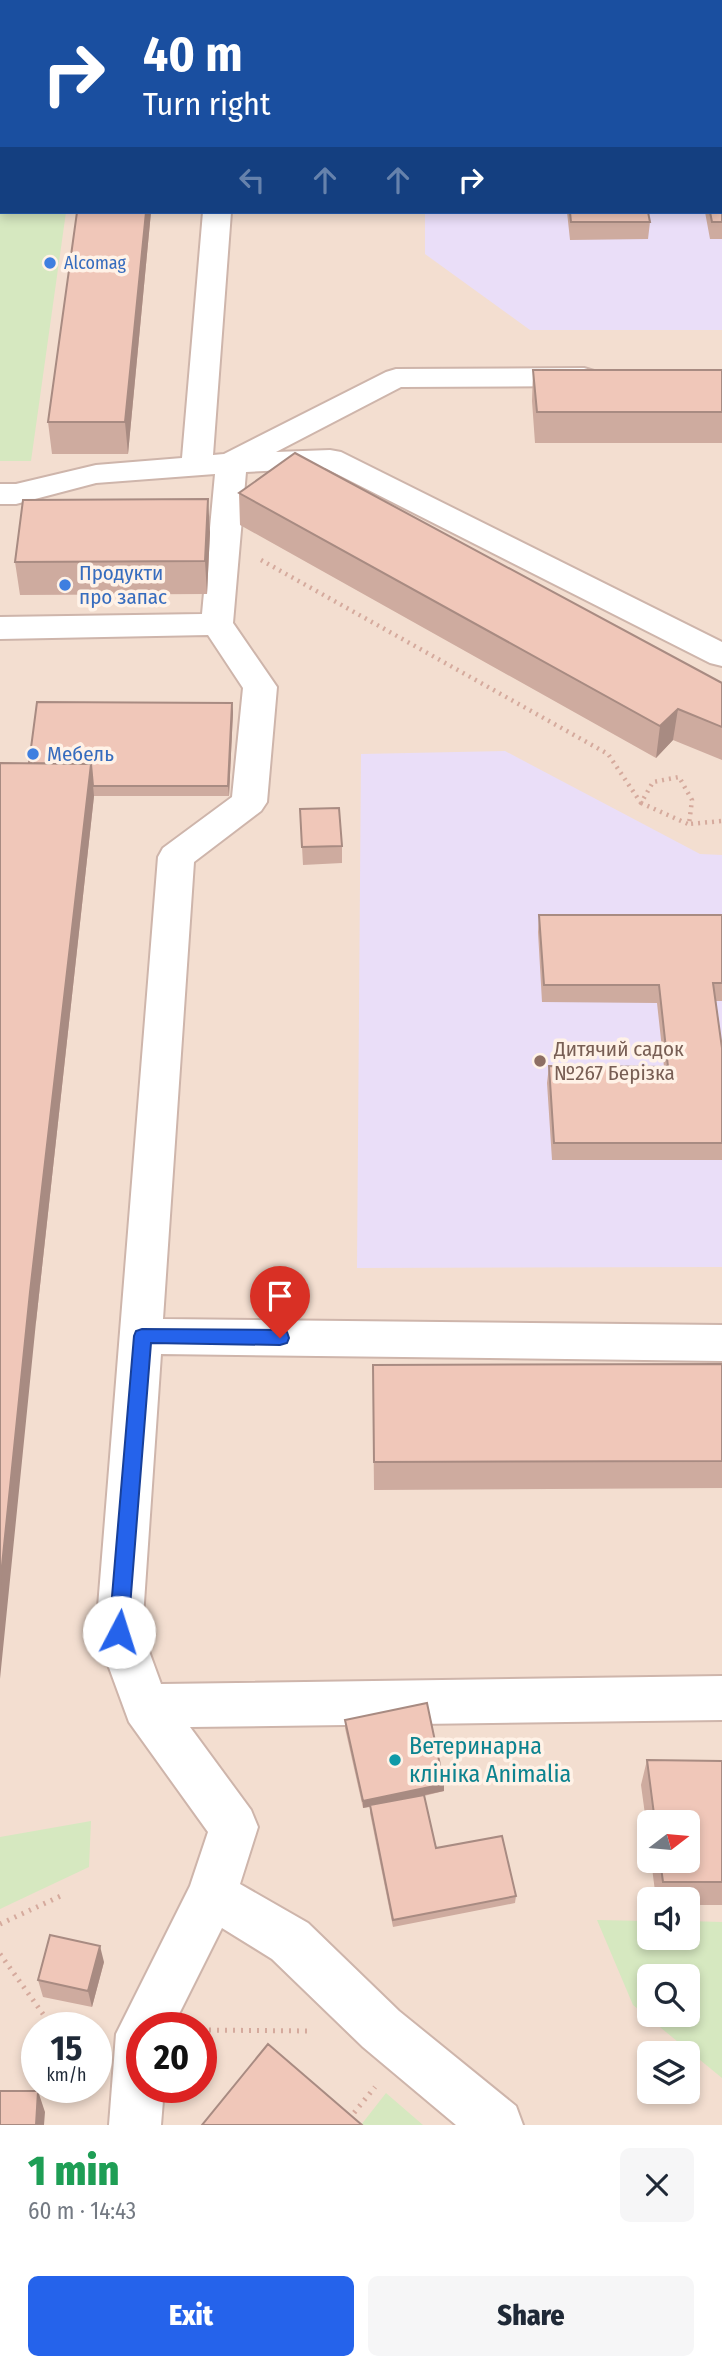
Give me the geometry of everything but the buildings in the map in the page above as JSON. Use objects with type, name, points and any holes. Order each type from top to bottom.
[{"type":"lane","points":[[197,466],[217,214]]},
{"type":"lane","points":[[231,463],[396,378],[612,377]]},
{"type":"lane","points":[[0,494],[16,494],[96,474],[231,463],[330,459],[722,655]]},
{"type":"lane","points":[[153,2012],[212,1895],[234,1826],[146,1706],[119,1632],[176,857],[249,802],[260,687],[217,624],[231,463]]},
{"type":"lane","points":[[0,628],[217,624]]},
{"type":"lane","points":[[142,1336],[722,1343]]},
{"type":"lane","points":[[146,1706],[722,1698]]},
{"type":"lane","points":[[212,1895],[290,1941],[381,2029],[497,2125]]},
{"type":"lane","points":[[135,2125],[137,2103]]},
{"type":"path","points":[[226,540],[608,754],[641,803],[689,824],[722,821]]},
{"type":"path","points":[[641,803],[653,782],[679,777],[692,800],[689,824]]},
{"type":"path","points":[[0,1924],[65,1894]]},
{"type":"path","points":[[0,1954],[42,2012]]},
{"type":"path","points":[[217,2030],[317,2031]]},
{"type":"path","points":[[344,2125],[382,2078]]},
{"type":"shaded area","points":[[0,214],[722,214],[722,2125],[0,2125]]},
{"type":"shaded area","points":[[425,214],[722,214],[722,330],[530,330],[425,254]]},
{"type":"shaded area","name":"Дитячий садок №267 Берізка","points":[[505,751],[700,854],[722,855],[722,1267],[357,1268],[361,754]]},
{"type":"green space","points":[[0,214],[66,214],[31,461],[0,461]]},
{"type":"green space","points":[[91,1821],[89,1867],[0,1909],[0,1837]]},
{"type":"green space","points":[[597,1920],[637,1921],[637,1950],[700,1950],[700,1921],[722,1922],[722,2078],[700,2060],[700,2041],[677,2041],[660,2027],[700,2027],[700,1964],[637,1964],[637,2008],[633,2005]]},
{"type":"green space","points":[[386,2093],[423,2125],[361,2125]]},
{"type":"place","name":"Alcomag","points":[[50,263]]},
{"type":"place","name":"Продукти про запас","points":[[65,585]]},
{"type":"place","name":"Мебель","points":[[33,754]]},
{"type":"place","name":"Дитячий садок №267 Берізка","points":[[540,1061]]},
{"type":"place","name":"Ветеринарна клініка Animalia","points":[[395,1760]]},
{"type":"route","points":[[119,1632],[142,1336],[280,1338]]}]
